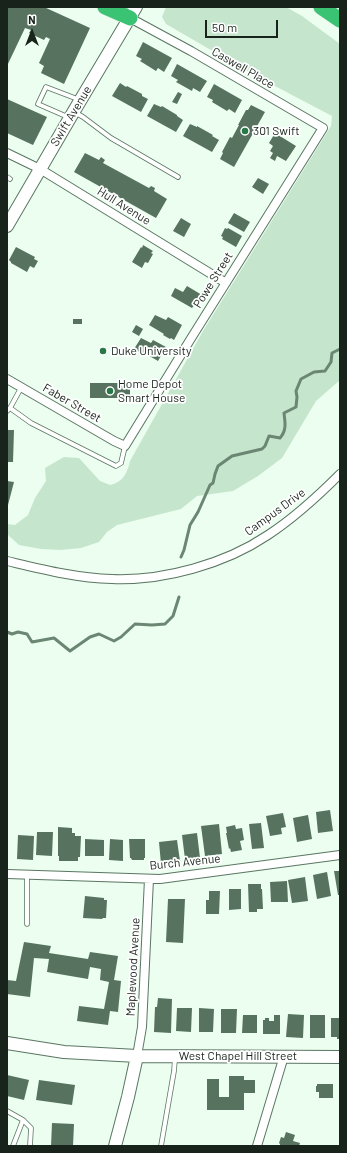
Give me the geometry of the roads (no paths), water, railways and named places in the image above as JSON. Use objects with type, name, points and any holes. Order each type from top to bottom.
[{"type":"highway","points":[[105,7],[130,11]]},
{"type":"highway","points":[[321,7],[340,20]]},
{"type":"main road","name":"Swift Avenue","points":[[7,226],[80,101],[130,11]]},
{"type":"main road","name":"West Chapel Hill Street","points":[[7,1043],[64,1052],[137,1056],[340,1057]]},
{"type":"main road","points":[[115,1146],[137,1056]]},
{"type":"street","name":"Caswell Place","points":[[130,11],[191,51],[323,128]]},
{"type":"street","name":"Powe Street","points":[[125,446],[323,128]]},
{"type":"street","name":"Hull Avenue","points":[[7,153],[40,169],[226,284]]},
{"type":"street","name":"Faber Street","points":[[7,379],[125,446]]},
{"type":"street","name":"Campus Drive","points":[[7,560],[67,574],[92,578],[113,579],[148,577],[179,572],[228,556],[268,535],[303,509],[340,474]]},
{"type":"street","name":"Burch Avenue","points":[[7,874],[160,879],[340,855]]},
{"type":"street","name":"Maplewood Avenue","points":[[137,1056],[142,1027],[149,879]]},
{"type":"street","points":[[258,1146],[284,1056]]},
{"type":"lane","points":[[80,101],[46,87],[38,104],[83,117],[110,138],[178,177]]},
{"type":"lane","points":[[22,388],[8,410],[31,423],[116,466],[121,463],[125,446]]},
{"type":"lane","points":[[27,875],[27,924]]},
{"type":"lane","points":[[161,1146],[174,1071],[175,1056]]},
{"type":"lane","points":[[7,1111],[23,1120],[31,1128],[30,1146]]},
{"type":"lane","points":[[13,1146],[23,1120]]},
{"type":"waterway","points":[[181,557],[190,525],[198,512],[210,485],[213,483],[218,466],[232,456],[262,449],[265,446],[269,436],[280,438],[285,429],[284,413],[296,407],[296,391],[301,379],[314,372],[325,371],[331,362],[332,353],[340,349]]},
{"type":"waterway","points":[[7,632],[12,634],[18,632],[27,634],[32,642],[54,638],[70,651],[90,637],[99,634],[114,641],[121,637],[135,624],[165,624],[173,616],[179,597]]},
{"type":"place","name":"301 Swift","points":[[245,131]]},
{"type":"place","name":"Duke University","points":[[103,351]]},
{"type":"place","name":"Home Depot Smart House","points":[[110,391]]}]
